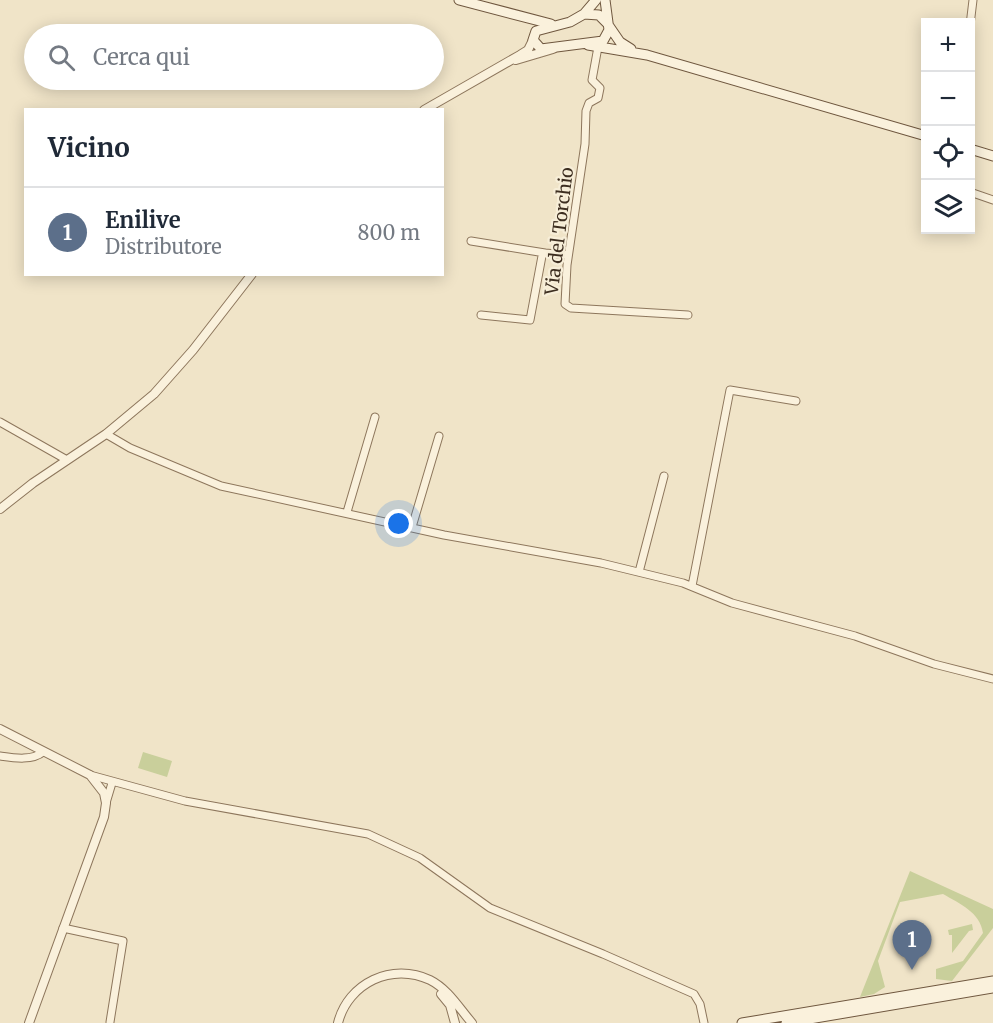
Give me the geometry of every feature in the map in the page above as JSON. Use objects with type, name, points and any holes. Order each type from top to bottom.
[{"type":"main road","points":[[459,0],[556,25]]},
{"type":"main road","points":[[584,14],[596,0]]},
{"type":"main road","points":[[593,46],[603,41],[608,24],[605,0]]},
{"type":"main road","points":[[504,13],[524,23],[541,49],[593,46],[647,55],[921,135]]},
{"type":"main road","points":[[533,39],[540,28],[556,25],[584,14],[599,15],[624,45],[647,55]]},
{"type":"main road","points":[[975,151],[993,156]]},
{"type":"main road","points":[[742,1023],[993,981]]},
{"type":"main road","points":[[786,1023],[993,988]]},
{"type":"street","points":[[971,18],[973,0]]},
{"type":"street","points":[[427,108],[528,50],[533,39]]},
{"type":"street","name":"Via del Torchio","points":[[593,46],[592,80],[600,88],[598,98],[589,103],[586,111],[585,144],[568,255],[565,304],[571,308],[688,315]]},
{"type":"street","points":[[507,62],[556,48]]},
{"type":"street","points":[[975,194],[993,200]]},
{"type":"street","points":[[471,241],[568,255]]},
{"type":"street","points":[[481,315],[530,320],[542,256],[545,253]]},
{"type":"street","points":[[1,507],[106,434],[166,383],[250,276]]},
{"type":"street","points":[[692,586],[730,390],[796,401]]},
{"type":"street","points":[[347,512],[375,417]]},
{"type":"street","points":[[0,422],[67,460]]},
{"type":"street","points":[[106,434],[129,448],[221,486],[444,535],[639,572],[692,586],[732,603],[855,636],[934,664],[993,679]]},
{"type":"street","points":[[412,527],[439,436]]},
{"type":"street","points":[[639,572],[664,476]]},
{"type":"street","points":[[0,729],[90,775],[112,783],[185,801],[368,834],[420,858],[469,895],[501,913],[694,994],[704,1023]]},
{"type":"street","points":[[0,756],[37,757],[44,752]]},
{"type":"street","points":[[90,775],[102,786],[106,803]]},
{"type":"street","points":[[29,1023],[112,783]]},
{"type":"street","points":[[63,928],[117,937],[123,941],[110,1022]]},
{"type":"street","points":[[338,1023],[346,1004],[363,985],[376,978],[394,974],[412,975],[430,980],[445,990],[472,1023]]},
{"type":"street","points":[[343,1023],[345,1015],[358,996],[378,982],[394,978],[411,979],[428,985],[441,994],[450,1005],[455,1023]]},
{"type":"green space","points":[[143,752],[172,761],[167,777],[138,768]]},
{"type":"green space","points":[[910,871],[993,909],[993,928],[952,981],[936,979],[936,969],[963,961],[983,933],[978,919],[968,909],[943,894],[900,902],[878,961],[885,987],[874,994],[860,997]]},
{"type":"green space","points":[[972,924],[973,930],[969,931],[952,953],[952,935],[949,935],[948,930]]},
{"type":"place","name":"Enilive","points":[[912,970]]}]
